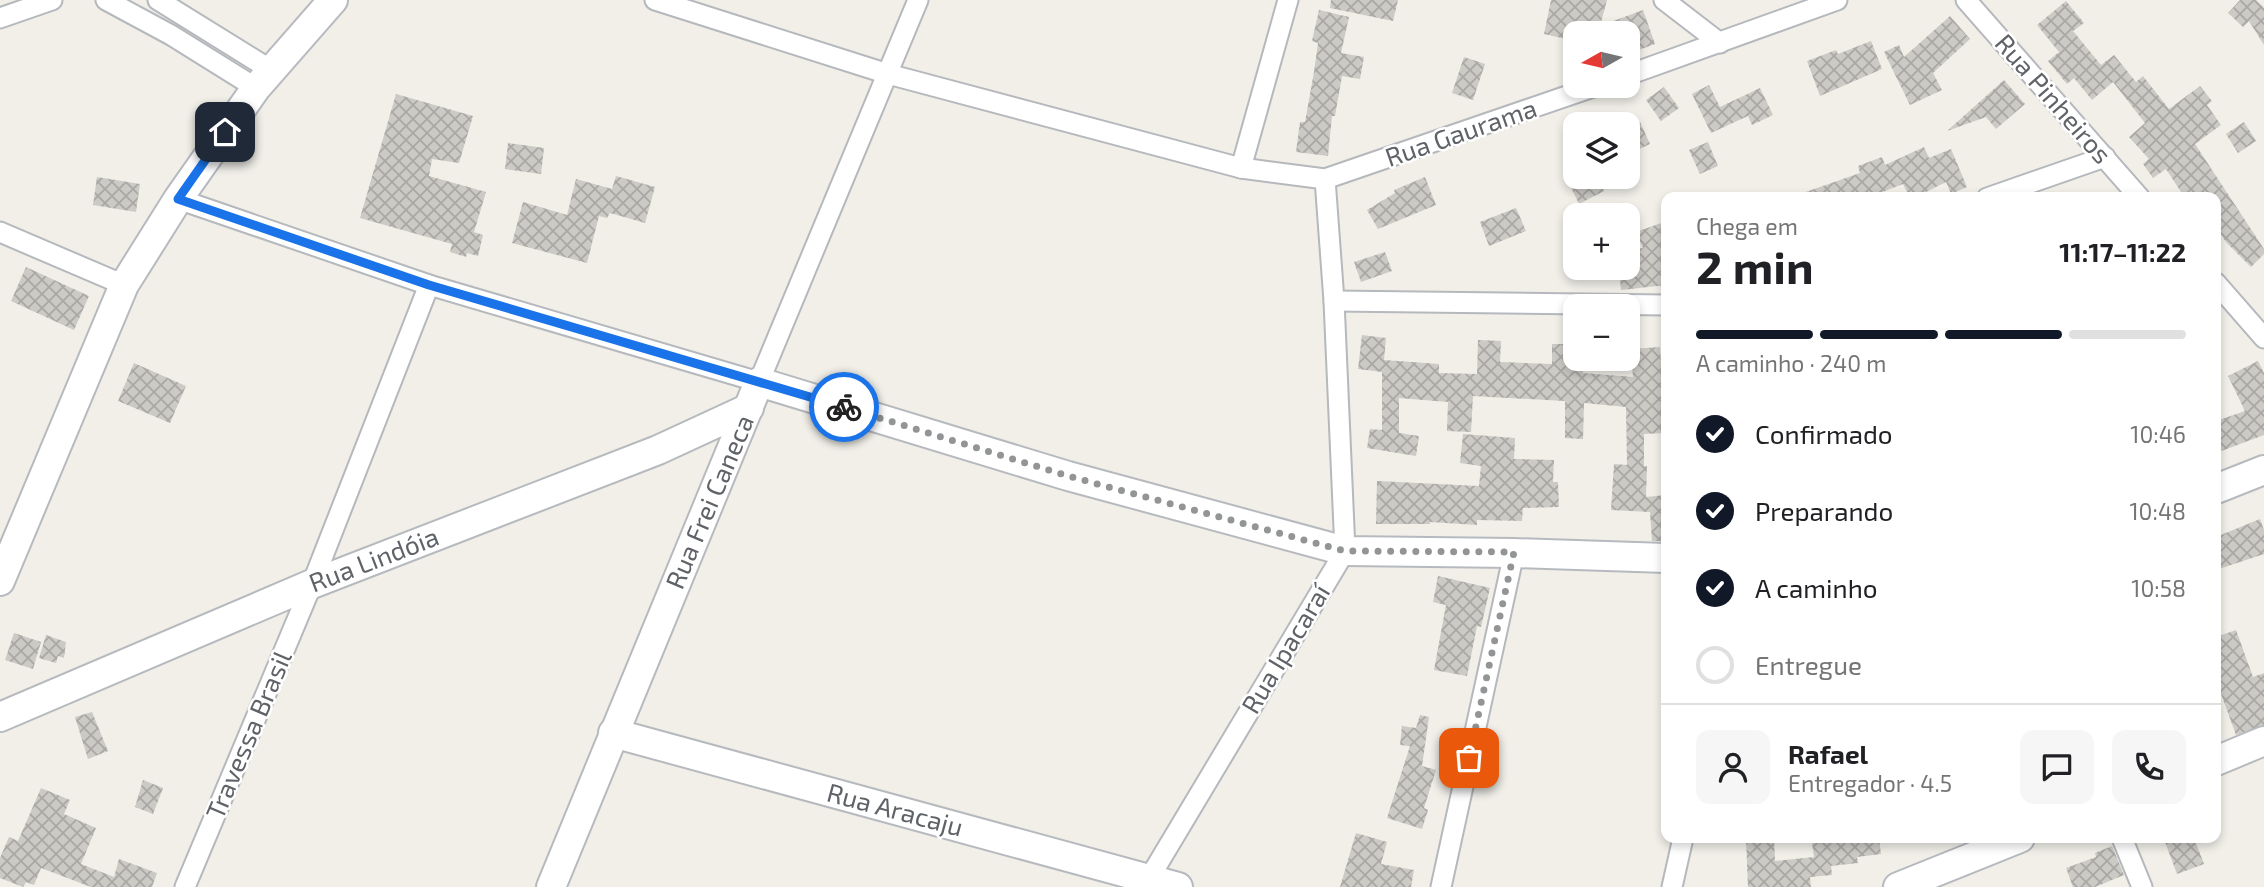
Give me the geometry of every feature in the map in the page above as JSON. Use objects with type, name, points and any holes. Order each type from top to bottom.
[{"type":"street","points":[[0,18],[52,0]]},
{"type":"street","points":[[106,0],[171,35],[264,79]]},
{"type":"street","points":[[158,0],[264,79]]},
{"type":"street","points":[[0,581],[124,285],[178,199],[264,79],[334,0]]},
{"type":"street","points":[[655,0],[888,75],[1241,168],[1325,179],[1334,301],[1345,551]]},
{"type":"street","name":"Rua Frei Caneca","points":[[551,887],[918,0]]},
{"type":"street","points":[[1241,168],[1289,0]]},
{"type":"street","points":[[1664,0],[1720,43]]},
{"type":"street","points":[[1640,71],[1836,0]]},
{"type":"street","name":"Rua Pinheiros","points":[[1966,0],[2135,192]]},
{"type":"street","name":"Rua Gaurama","points":[[1325,179],[1563,97]]},
{"type":"street","points":[[2004,192],[2105,157]]},
{"type":"street","points":[[178,199],[429,285],[1068,476],[1345,551],[1514,552],[1661,558]]},
{"type":"street","points":[[0,232],[124,285]]},
{"type":"street","name":"Travessa Brasil","points":[[185,887],[312,584],[429,285]]},
{"type":"street","points":[[2221,289],[2264,338]]},
{"type":"street","points":[[1334,301],[1661,305]]},
{"type":"street","name":"Rua Lindóia","points":[[0,717],[312,584],[658,450],[749,408]]},
{"type":"street","points":[[2221,487],[2264,470]]},
{"type":"street","name":"Rua Ipacaraí","points":[[1146,883],[1345,551]]},
{"type":"street","points":[[1441,887],[1514,552]]},
{"type":"street","name":"Rua Aracaju","points":[[613,733],[1146,883],[1178,887]]},
{"type":"street","points":[[2221,759],[2264,741]]},
{"type":"street","points":[[1672,887],[1682,843]]},
{"type":"street","points":[[1898,887],[2008,843]]},
{"type":"street","points":[[2124,843],[2142,887]]},
{"type":"building","points":[[1331,0],[1398,0],[1393,21],[1330,8]]},
{"type":"building","points":[[1551,0],[1607,0],[1601,21],[1563,21],[1563,38],[1544,34]]},
{"type":"building","points":[[2240,0],[2256,0],[2264,8],[2264,45],[2249,21],[2243,27],[2228,13]]},
{"type":"building","points":[[2066,1],[2084,23],[2073,31],[2101,65],[2114,55],[2136,82],[2143,76],[2169,109],[2200,86],[2212,101],[2207,105],[2221,125],[2195,144],[2264,249],[2264,254],[2251,267],[2221,234],[2221,192],[2181,192],[2166,169],[2153,178],[2143,164],[2149,159],[2129,137],[2145,123],[2113,82],[2092,100],[2074,78],[2067,84],[2048,61],[2059,52],[2037,25]]},
{"type":"building","points":[[1319,10],[1349,17],[1341,53],[1364,57],[1360,79],[1342,76],[1335,116],[1332,116],[1328,156],[1296,152],[1300,122],[1305,122],[1314,72],[1318,43],[1312,41]]},
{"type":"building","points":[[1643,10],[1655,44],[1640,50],[1640,21],[1613,21]]},
{"type":"building","points":[[1950,16],[1970,39],[1933,73],[1942,90],[1910,105],[1884,52],[1899,45],[1904,57]]},
{"type":"building","points":[[1871,41],[1882,69],[1820,96],[1807,61],[1836,50],[1838,54]]},
{"type":"building","points":[[1464,57],[1485,64],[1473,100],[1452,93]]},
{"type":"building","points":[[2004,80],[2025,104],[1996,129],[1986,117],[1947,131]]},
{"type":"building","points":[[1709,85],[1720,107],[1760,88],[1773,115],[1752,125],[1748,116],[1711,133],[1692,94]]},
{"type":"building","points":[[1664,87],[1679,108],[1661,121],[1646,100]]},
{"type":"building","points":[[396,94],[473,116],[459,163],[432,159],[429,176],[486,192],[474,232],[483,235],[478,256],[467,253],[466,257],[450,252],[452,244],[360,218]]},
{"type":"building","points":[[1640,122],[1650,144],[1640,149]]},
{"type":"building","points":[[2244,122],[2256,141],[2238,153],[2226,134]]},
{"type":"building","points":[[1708,142],[1718,166],[1700,174],[1689,150]]},
{"type":"building","points":[[508,143],[544,148],[541,174],[505,169]]},
{"type":"building","points":[[1924,147],[1929,158],[1951,149],[1967,187],[1950,192],[1946,182],[1926,192],[1907,192],[1903,184],[1882,192],[1806,192],[1860,173],[1858,166],[1882,157],[1885,165]]},
{"type":"building","points":[[616,176],[655,187],[645,223],[610,213],[607,218],[599,216],[587,263],[512,243],[523,202],[567,215],[576,179],[612,189]]},
{"type":"building","points":[[97,177],[140,184],[136,212],[93,205]]},
{"type":"building","points":[[1425,177],[1436,205],[1378,229],[1367,210],[1395,193],[1394,190]]},
{"type":"building","points":[[1572,189],[1603,189],[1604,191],[1579,203]]},
{"type":"building","points":[[1516,208],[1526,231],[1489,246],[1480,222]]},
{"type":"building","points":[[1661,223],[1661,286],[1621,290],[1620,280],[1640,280],[1640,248],[1643,248],[1640,231]]},
{"type":"building","points":[[1385,252],[1392,271],[1361,282],[1354,262]]},
{"type":"building","points":[[26,267],[89,296],[74,330],[11,301]]},
{"type":"building","points":[[1362,335],[1386,338],[1384,360],[1439,364],[1439,373],[1477,374],[1478,340],[1501,341],[1500,362],[1552,364],[1552,344],[1563,344],[1563,371],[1633,377],[1633,371],[1640,371],[1640,348],[1660,347],[1661,433],[1644,434],[1644,466],[1647,466],[1646,497],[1661,496],[1661,541],[1652,541],[1650,512],[1611,510],[1614,464],[1627,465],[1626,407],[1584,403],[1583,439],[1565,438],[1565,401],[1473,396],[1471,432],[1447,431],[1448,402],[1399,398],[1399,433],[1419,436],[1416,456],[1367,448],[1370,429],[1382,430],[1382,372],[1358,369]]},
{"type":"building","points":[[2258,361],[2264,373],[2264,435],[2221,451],[2221,419],[2245,411],[2228,376]]},
{"type":"building","points":[[134,363],[186,386],[170,423],[118,401]]},
{"type":"building","points":[[1463,434],[1515,438],[1514,459],[1554,460],[1553,482],[1558,482],[1559,507],[1523,508],[1522,521],[1477,520],[1477,525],[1430,522],[1376,524],[1377,481],[1479,486],[1481,466],[1460,463]]},
{"type":"building","points":[[2260,519],[2264,530],[2264,554],[2221,568],[2221,535]]},
{"type":"building","points":[[1438,576],[1490,588],[1481,627],[1477,626],[1467,676],[1434,670],[1446,605],[1433,602]]},
{"type":"building","points":[[2236,630],[2253,677],[2264,673],[2264,725],[2236,735],[2221,694],[2221,635]]},
{"type":"building","points":[[14,633],[41,642],[33,669],[5,660]]},
{"type":"building","points":[[46,635],[66,642],[64,658],[58,656],[56,663],[39,658]]},
{"type":"building","points":[[92,712],[108,751],[88,759],[75,717]]},
{"type":"building","points":[[1420,715],[1429,717],[1422,766],[1436,770],[1424,808],[1428,810],[1422,829],[1387,818],[1410,746],[1400,745],[1402,726],[1416,728]]},
{"type":"building","points":[[143,780],[163,788],[153,814],[135,807]]},
{"type":"building","points":[[41,788],[70,800],[64,814],[96,828],[81,864],[114,877],[119,859],[157,873],[152,887],[91,887],[41,868],[34,885],[26,882],[23,887],[0,878],[0,858],[9,837],[18,841]]},
{"type":"building","points":[[1356,833],[1387,842],[1381,864],[1414,870],[1411,887],[1340,887]]},
{"type":"building","points":[[1746,843],[1774,843],[1775,861],[1814,857],[1812,843],[1880,843],[1881,854],[1857,857],[1858,863],[1831,866],[1832,875],[1810,877],[1811,887],[1748,887]]},
{"type":"building","points":[[2165,843],[2196,843],[2204,864],[2177,874]]},
{"type":"building","points":[[2112,846],[2124,875],[2095,887],[2073,887],[2066,868],[2096,857],[2095,853]]},
{"type":"way so far","points":[[844,407],[1068,476],[1345,551],[1514,552],[1469,758]]},
{"type":"route","points":[[225,132],[178,199],[429,285],[844,407]]}]
